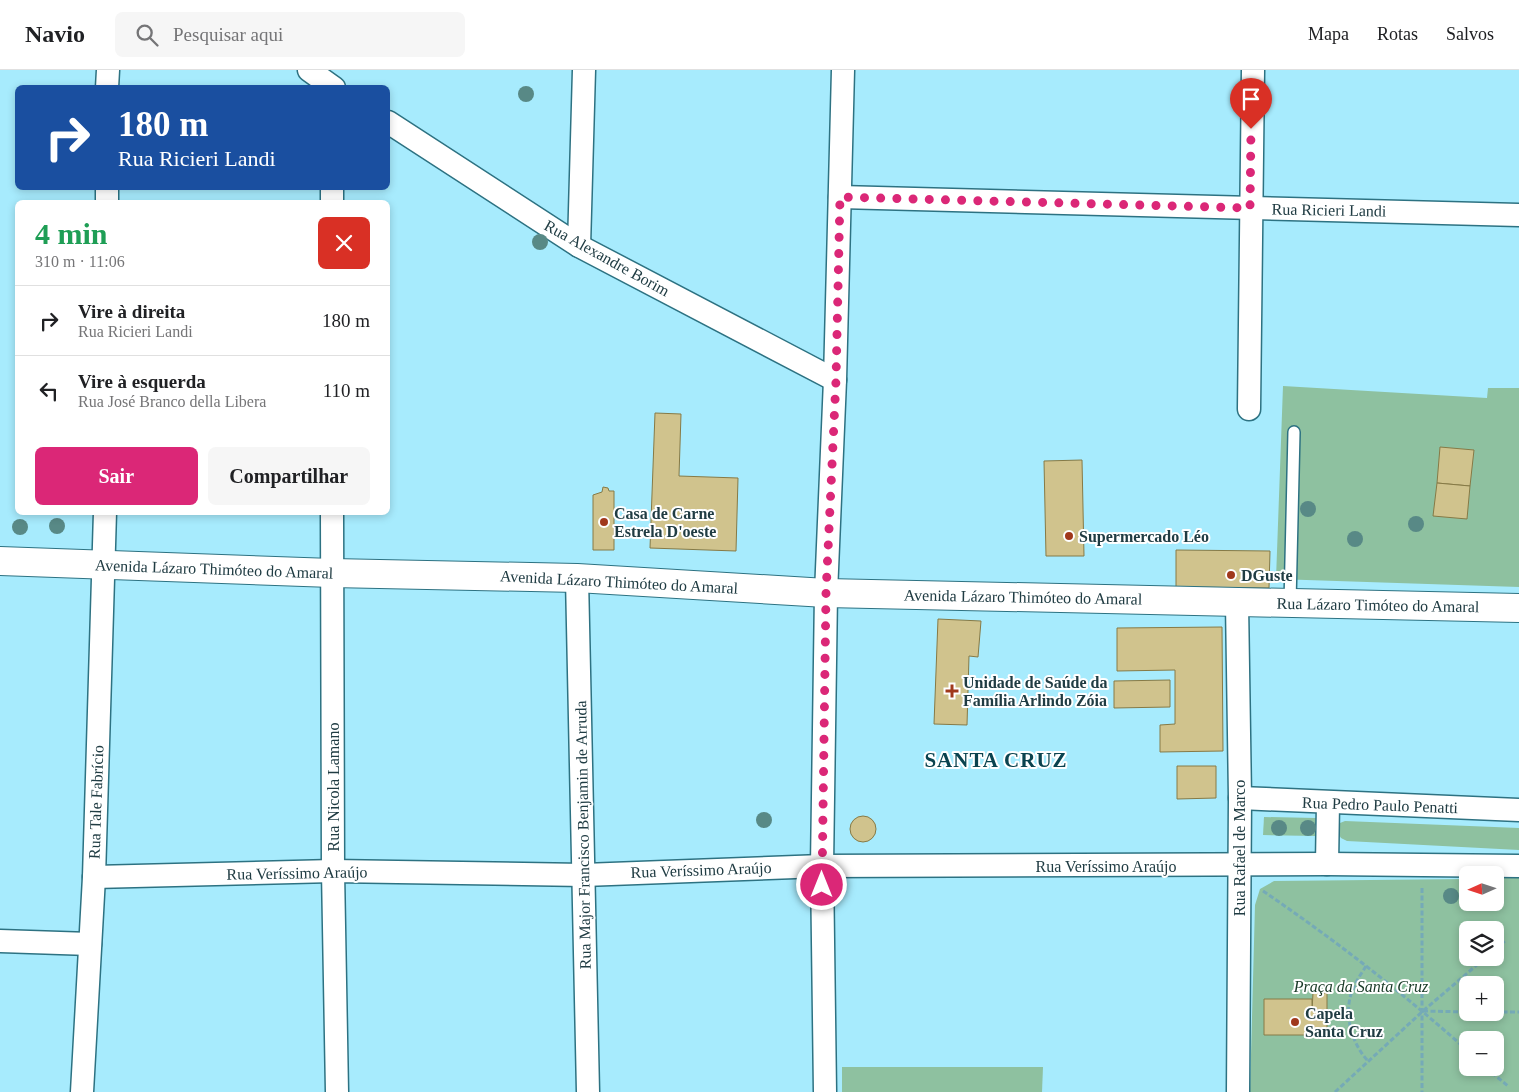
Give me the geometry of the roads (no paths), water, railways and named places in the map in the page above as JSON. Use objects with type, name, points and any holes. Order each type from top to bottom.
[{"type":"main road","name":"Avenida Lázaro Thimóteo do Amaral","points":[[0,562],[332,573],[577,578],[826,593],[1237,603]]},
{"type":"main road","name":"Rua Lázaro Timóteo do Amaral","points":[[1237,603],[1519,608]]},
{"type":"street","points":[[107,85],[108,70]]},
{"type":"street","points":[[309,70],[329,85]]},
{"type":"street","points":[[579,246],[584,70]]},
{"type":"street","points":[[825,1092],[822,866],[826,593],[836,380],[843,70]]},
{"type":"street","points":[[1249,409],[1252,70]]},
{"type":"street","name":"Rua Alexandre Borim","points":[[390,123],[579,246],[836,380]]},
{"type":"street","name":"Rua Ricieri Landi","points":[[840,197],[1519,215]]},
{"type":"street","name":"Rua Tale Fabrício","points":[[82,1092],[94,877],[105,515]]},
{"type":"street","name":"Rua Nicola Lamano","points":[[332,515],[337,1092]]},
{"type":"street","name":"Rua Major Francisco Benjamin de Arruda","points":[[577,578],[588,1092]]},
{"type":"street","name":"Rua Rafael de Marco","points":[[1237,603],[1240,798],[1238,1092]]},
{"type":"street","name":"Rua Pedro Paulo Penatti","points":[[1240,798],[1519,810]]},
{"type":"street","points":[[1327,864],[1328,803]]},
{"type":"street","name":"Rua Veríssimo Araújo","points":[[94,877],[334,872],[584,874],[822,866],[1240,866],[1327,864],[1519,866]]},
{"type":"street","points":[[0,941],[90,944]]},
{"type":"lane","points":[[1290,603],[1294,432]]},
{"type":"place","name":"Casa de Carne Estrela D'oeste","points":[[604,522]]},
{"type":"place","name":"Supermercado Léo","points":[[1069,536]]},
{"type":"place","name":"DGuste","points":[[1231,575]]},
{"type":"place","name":"Unidade de Saúde da Família Arlindo Zóia","points":[[952,691]]},
{"type":"place","name":"Capela Santa Cruz","points":[[1295,1022]]},
{"type":"district","name":"SANTA CRUZ","points":[[996,760]]},
{"type":"park label","name":"Praça da Santa Cruz","points":[[1361,986]]}]
